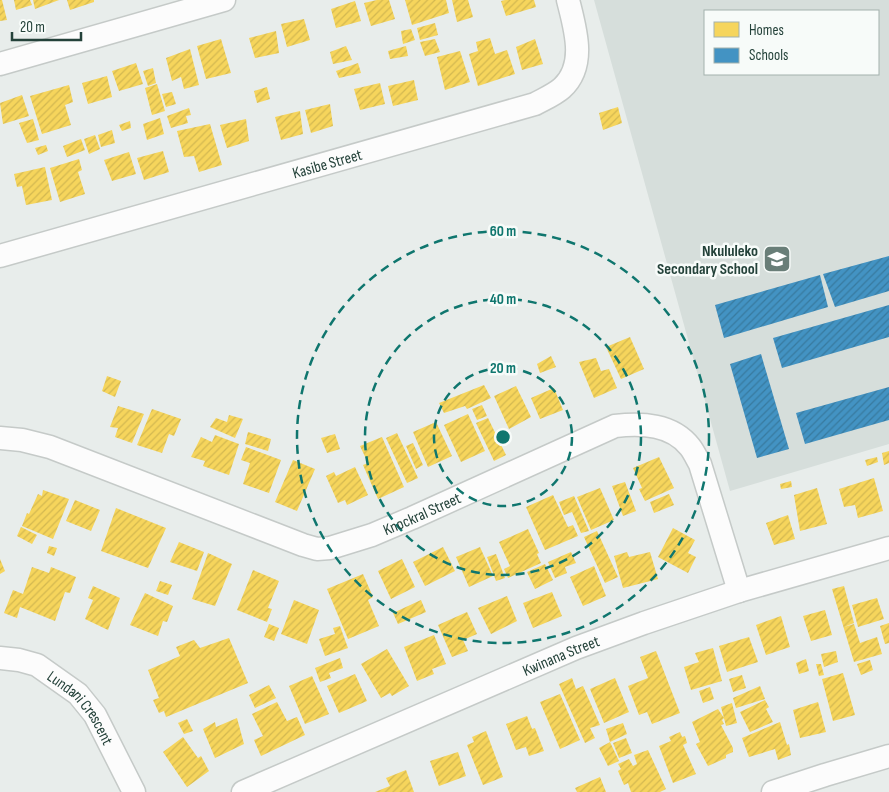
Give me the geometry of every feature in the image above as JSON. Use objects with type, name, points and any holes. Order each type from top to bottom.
[{"type":"street","points":[[0,64],[224,0]]},
{"type":"street","name":"Kasibe Street","points":[[0,256],[535,104],[563,87],[572,73],[577,60],[574,22],[568,0]]},
{"type":"street","name":"Knockral Street","points":[[0,438],[22,440],[50,447],[303,545],[324,548],[347,544],[412,518],[615,426],[647,424],[664,428],[678,436],[690,447],[700,464],[739,591]]},
{"type":"street","name":"Kwinana Street","points":[[243,792],[576,648],[739,591],[889,548]]},
{"type":"street","name":"Lundani Crescent","points":[[0,658],[20,660],[38,665],[78,694],[95,715],[134,792]]},
{"type":"street","points":[[773,792],[825,774],[889,756]]},
{"type":"shaded area","name":"Nkululeko Secondary School","points":[[594,0],[889,0],[889,444],[730,491]]},
{"type":"building: Homes","points":[[0,0],[2,0],[7,20],[0,21]]},
{"type":"building: Homes","points":[[14,0],[30,0],[32,5],[16,10]]},
{"type":"building: Homes","points":[[33,0],[59,0],[35,9]]},
{"type":"building: Homes","points":[[67,0],[94,0],[94,2],[70,10]]},
{"type":"building: Homes","points":[[389,0],[395,19],[371,26],[364,3]]},
{"type":"building: Homes","points":[[405,0],[446,0],[449,13],[412,25]]},
{"type":"building: Homes","points":[[452,0],[468,0],[473,17],[457,22]]},
{"type":"building: Homes","points":[[534,0],[536,7],[506,16],[501,1]]},
{"type":"building: Homes","points":[[355,1],[361,21],[336,28],[331,9]]},
{"type":"building: Homes","points":[[304,19],[310,40],[287,47],[281,24]]},
{"type":"building: Homes","points":[[435,23],[438,35],[420,40],[417,28]]},
{"type":"building: Homes","points":[[411,29],[415,40],[403,44],[401,31]]},
{"type":"building: Homes","points":[[276,31],[279,53],[255,58],[249,38]]},
{"type":"building: Homes","points":[[490,38],[495,54],[507,50],[515,74],[478,86],[469,54],[478,51],[476,42]]},
{"type":"building: Homes","points":[[221,39],[231,73],[206,79],[197,46]]},
{"type":"building: Homes","points":[[435,39],[440,52],[425,56],[420,42]]},
{"type":"building: Homes","points":[[535,39],[543,64],[522,70],[516,47]]},
{"type":"building: Homes","points":[[346,46],[352,60],[333,64],[330,52]]},
{"type":"building: Homes","points":[[406,46],[408,56],[390,59],[388,51]]},
{"type":"building: Homes","points":[[190,49],[199,85],[184,89],[181,77],[172,81],[166,58]]},
{"type":"building: Homes","points":[[460,51],[470,82],[445,90],[437,57]]},
{"type":"building: Homes","points":[[136,63],[143,84],[119,91],[112,71]]},
{"type":"building: Homes","points":[[358,63],[361,73],[339,78],[336,71]]},
{"type":"building: Homes","points":[[153,68],[156,83],[148,86],[143,71]]},
{"type":"building: Homes","points":[[107,76],[112,97],[88,104],[82,83]]},
{"type":"building: Homes","points":[[414,80],[418,100],[393,106],[388,86]]},
{"type":"building: Homes","points":[[380,83],[385,104],[360,110],[354,89]]},
{"type":"building: Homes","points":[[157,84],[165,111],[152,115],[145,88]]},
{"type":"building: Homes","points":[[69,85],[73,102],[65,105],[71,125],[42,134],[30,96]]},
{"type":"building: Homes","points":[[267,87],[270,99],[257,103],[254,91]]},
{"type":"building: Homes","points":[[172,92],[176,104],[166,107],[162,94]]},
{"type":"building: Homes","points":[[22,95],[29,116],[3,124],[0,103]]},
{"type":"building: Homes","points":[[330,104],[333,126],[311,133],[305,110]]},
{"type":"building: Homes","points":[[618,107],[622,123],[603,130],[599,113]]},
{"type":"building: Homes","points":[[189,108],[191,115],[186,116],[188,123],[171,128],[167,116]]},
{"type":"building: Homes","points":[[300,111],[303,134],[281,140],[275,117]]},
{"type":"building: Homes","points":[[160,118],[164,134],[147,140],[143,124]]},
{"type":"building: Homes","points":[[33,119],[39,140],[27,143],[19,123]]},
{"type":"building: Homes","points":[[246,119],[249,141],[227,148],[220,125]]},
{"type":"building: Homes","points":[[130,121],[131,128],[122,131],[119,125]]},
{"type":"building: Homes","points":[[210,124],[222,165],[199,172],[194,156],[184,157],[177,131]]},
{"type":"building: Homes","points":[[112,130],[115,143],[101,147],[98,135]]},
{"type":"building: Homes","points":[[95,135],[100,149],[89,154],[84,139]]},
{"type":"building: Homes","points":[[81,139],[85,150],[67,157],[63,146]]},
{"type":"building: Homes","points":[[46,145],[48,151],[38,155],[35,148]]},
{"type":"building: Homes","points":[[163,151],[169,172],[144,180],[137,158]]},
{"type":"building: Homes","points":[[129,152],[136,174],[112,181],[104,160]]},
{"type":"building: Homes","points":[[79,159],[82,170],[78,172],[85,194],[60,202],[50,168]]},
{"type":"building: Homes","points":[[45,167],[52,200],[26,205],[22,186],[17,187],[14,174]]},
{"type":"building: Homes","points":[[630,337],[644,369],[621,379],[606,347]]},
{"type":"building: Homes","points":[[551,356],[556,367],[540,373],[537,364]]},
{"type":"building: Homes","points":[[596,358],[601,371],[609,369],[617,388],[594,398],[579,362]]},
{"type":"building: Homes","points":[[107,376],[121,381],[115,397],[102,391]]},
{"type":"building: Homes","points":[[484,385],[491,398],[467,409],[465,406],[444,413],[439,403]]},
{"type":"building: Homes","points":[[516,386],[531,417],[509,429],[494,396]]},
{"type":"building: Homes","points":[[554,388],[563,410],[540,419],[531,398]]},
{"type":"building: Homes","points":[[482,405],[487,416],[477,420],[472,409]]},
{"type":"building: Homes","points":[[118,406],[144,414],[132,443],[115,437],[118,428],[110,427]]},
{"type":"building: Homes","points":[[152,409],[181,419],[174,436],[169,434],[162,453],[137,445]]},
{"type":"building: Homes","points":[[468,414],[485,451],[461,462],[444,425]]},
{"type":"building: Homes","points":[[229,415],[243,419],[235,438],[210,427],[216,418],[227,422]]},
{"type":"building: Homes","points":[[488,418],[506,455],[494,461],[476,423]]},
{"type":"building: Homes","points":[[436,422],[452,456],[428,467],[413,432]]},
{"type":"building: Homes","points":[[248,432],[271,439],[268,451],[245,444]]},
{"type":"building: Homes","points":[[397,433],[418,478],[407,483],[386,438]]},
{"type":"building: Homes","points":[[335,434],[340,449],[327,453],[321,438]]},
{"type":"building: Homes","points":[[215,435],[239,444],[229,475],[203,466],[205,461],[191,457],[201,437],[212,442]]},
{"type":"building: Homes","points":[[382,437],[404,487],[378,499],[363,465],[368,463],[360,446]]},
{"type":"building: Homes","points":[[413,443],[423,465],[416,469],[406,446]]},
{"type":"building: Homes","points":[[246,447],[281,460],[269,493],[243,484],[250,463],[241,460]]},
{"type":"building: Homes","points":[[889,451],[889,463],[884,465],[882,453]]},
{"type":"building: Homes","points":[[659,457],[674,488],[645,501],[639,489],[642,488],[633,468]]},
{"type":"building: Homes","points":[[877,457],[878,462],[867,466],[865,460]]},
{"type":"building: Homes","points":[[293,460],[315,469],[297,511],[275,502]]},
{"type":"building: Homes","points":[[355,467],[368,495],[347,505],[345,500],[338,503],[326,476],[334,472],[336,476]]},
{"type":"building: Homes","points":[[874,478],[883,511],[858,518],[855,505],[844,507],[839,489]]},
{"type":"building: Homes","points":[[791,481],[792,487],[781,489],[780,484]]},
{"type":"building: Homes","points":[[625,482],[636,511],[623,516],[612,486]]},
{"type":"building: Homes","points":[[600,488],[614,520],[591,530],[577,497]]},
{"type":"building: Homes","points":[[817,488],[827,524],[800,531],[794,495]]},
{"type":"building: Homes","points":[[43,490],[69,499],[53,539],[22,526],[38,494],[42,496]]},
{"type":"building: Homes","points":[[669,494],[674,505],[654,513],[650,502]]},
{"type":"building: Homes","points":[[553,495],[568,527],[573,525],[578,536],[545,550],[526,507]]},
{"type":"building: Homes","points":[[574,496],[589,531],[581,533],[572,512],[564,515],[559,502]]},
{"type":"building: Homes","points":[[75,500],[100,510],[91,531],[66,521]]},
{"type":"building: Homes","points":[[116,508],[166,528],[148,568],[101,551]]},
{"type":"building: Homes","points":[[788,515],[795,539],[774,545],[766,523]]},
{"type":"building: Homes","points":[[21,527],[37,535],[32,544],[17,536]]},
{"type":"building: Homes","points":[[673,528],[695,540],[688,553],[696,557],[688,573],[658,557]]},
{"type":"building: Homes","points":[[528,529],[539,553],[537,554],[541,563],[508,578],[504,569],[510,566],[499,542]]},
{"type":"building: Homes","points":[[597,531],[618,577],[605,583],[584,537]]},
{"type":"building: Homes","points":[[179,542],[204,552],[197,571],[170,562]]},
{"type":"building: Homes","points":[[49,546],[57,548],[54,556],[47,553]]},
{"type":"building: Homes","points":[[443,547],[455,571],[425,586],[413,562]]},
{"type":"building: Homes","points":[[480,547],[493,576],[469,587],[456,557]]},
{"type":"building: Homes","points":[[571,552],[576,563],[565,567],[567,573],[555,578],[548,562]]},
{"type":"building: Homes","points":[[627,552],[629,557],[650,552],[658,579],[623,588],[614,556]]},
{"type":"building: Homes","points":[[208,553],[232,564],[215,606],[192,599]]},
{"type":"building: Homes","points":[[496,554],[505,578],[496,581],[487,557]]},
{"type":"building: Homes","points":[[0,559],[5,571],[0,574]]},
{"type":"building: Homes","points":[[402,559],[415,587],[391,599],[378,571]]},
{"type":"building: Homes","points":[[545,564],[553,580],[535,589],[527,572]]},
{"type":"building: Homes","points":[[594,566],[606,596],[583,606],[570,577]]},
{"type":"building: Homes","points":[[32,567],[49,573],[51,567],[76,577],[70,593],[65,592],[55,621],[20,607],[17,618],[4,613],[13,590],[23,594]]},
{"type":"building: Homes","points":[[253,570],[279,581],[268,608],[272,609],[267,622],[237,610]]},
{"type":"building: Homes","points":[[363,574],[373,597],[368,600],[379,626],[348,639],[327,589]]},
{"type":"building: Homes","points":[[160,581],[172,585],[168,595],[156,591]]},
{"type":"building: Homes","points":[[93,586],[120,598],[108,630],[85,619],[93,600],[88,598]]},
{"type":"building: Homes","points":[[844,586],[854,623],[844,627],[854,624],[860,643],[877,637],[882,654],[854,662],[832,589]]},
{"type":"building: Homes","points":[[552,592],[562,616],[533,628],[523,603]]},
{"type":"building: Homes","points":[[145,593],[173,606],[167,622],[163,621],[158,636],[130,625]]},
{"type":"building: Homes","points":[[507,596],[517,621],[491,634],[478,608]]},
{"type":"building: Homes","points":[[877,598],[884,619],[858,627],[852,605]]},
{"type":"building: Homes","points":[[294,600],[319,610],[307,644],[281,634]]},
{"type":"building: Homes","points":[[421,600],[426,612],[398,624],[393,613]]},
{"type":"building: Homes","points":[[825,610],[832,635],[811,641],[803,616]]},
{"type":"building: Homes","points":[[467,612],[477,634],[463,640],[468,651],[452,657],[438,625]]},
{"type":"building: Homes","points":[[781,616],[790,647],[766,655],[756,625]]},
{"type":"building: Homes","points":[[889,623],[889,643],[885,644],[880,626]]},
{"type":"building: Homes","points":[[269,624],[279,628],[274,641],[264,637]]},
{"type":"building: Homes","points":[[340,626],[348,648],[325,656],[319,639],[335,634],[333,628]]},
{"type":"building: Homes","points":[[434,635],[446,664],[432,669],[434,674],[417,681],[404,647]]},
{"type":"building: Homes","points":[[749,637],[758,662],[727,672],[719,646]]},
{"type":"building: Homes","points":[[229,638],[248,683],[166,717],[164,711],[159,713],[153,700],[159,698],[148,670],[180,656],[176,647],[194,640],[200,648]]},
{"type":"building: Homes","points":[[713,648],[722,681],[691,690],[684,667],[699,662],[695,653]]},
{"type":"building: Homes","points":[[387,649],[409,686],[392,696],[390,693],[381,698],[361,664]]},
{"type":"building: Homes","points":[[656,651],[680,713],[652,724],[647,712],[639,715],[628,686],[648,678],[640,657]]},
{"type":"building: Homes","points":[[836,651],[838,662],[824,667],[821,654]]},
{"type":"building: Homes","points":[[340,658],[343,668],[329,673],[331,678],[320,682],[315,668]]},
{"type":"building: Homes","points":[[806,659],[809,671],[799,674],[796,663]]},
{"type":"building: Homes","points":[[870,660],[873,670],[861,675],[857,664]]},
{"type":"building: Homes","points":[[816,664],[821,664],[824,675],[819,676]]},
{"type":"building: Homes","points":[[843,673],[855,715],[833,721],[822,679]]},
{"type":"building: Homes","points":[[355,674],[367,701],[339,713],[327,686]]},
{"type":"building: Homes","points":[[742,675],[746,688],[733,692],[729,679]]},
{"type":"building: Homes","points":[[312,676],[329,714],[305,724],[289,686]]},
{"type":"building: Homes","points":[[572,678],[576,689],[583,686],[600,725],[590,728],[595,738],[585,743],[559,684]]},
{"type":"building: Homes","points":[[615,678],[629,712],[604,723],[590,689]]},
{"type":"building: Homes","points":[[269,685],[276,698],[255,708],[249,695]]},
{"type":"building: Homes","points":[[760,686],[765,699],[736,708],[733,698]]},
{"type":"building: Homes","points":[[710,687],[714,699],[703,703],[699,691]]},
{"type":"building: Homes","points":[[560,694],[580,740],[560,749],[540,702]]},
{"type":"building: Homes","points":[[765,700],[769,707],[766,709],[773,722],[750,732],[740,712]]},
{"type":"building: Homes","points":[[277,702],[287,721],[297,717],[305,735],[261,756],[254,740],[263,736],[252,714]]},
{"type":"building: Homes","points":[[818,702],[826,732],[800,738],[793,710]]},
{"type":"building: Homes","points":[[732,703],[737,723],[726,726],[721,707]]},
{"type":"building: Homes","points":[[718,709],[724,718],[722,720],[724,724],[721,725],[733,748],[733,752],[726,755],[726,758],[708,766],[696,744],[700,742],[692,722]]},
{"type":"building: Homes","points":[[527,716],[532,729],[535,728],[544,751],[529,756],[526,747],[516,750],[506,724]]},
{"type":"building: Homes","points":[[237,718],[244,744],[215,758],[203,729],[215,722],[216,727]]},
{"type":"building: Homes","points":[[187,719],[193,731],[184,734],[178,723]]},
{"type":"building: Homes","points":[[780,722],[787,745],[789,744],[791,755],[778,760],[775,749],[749,757],[742,738]]},
{"type":"building: Homes","points":[[623,723],[627,734],[610,742],[606,729]]},
{"type":"building: Homes","points":[[486,731],[503,777],[483,785],[467,745],[474,742],[472,737]]},
{"type":"building: Homes","points":[[680,732],[682,737],[685,736],[687,743],[683,745],[696,774],[673,783],[659,746],[671,741],[669,737]]},
{"type":"building: Homes","points":[[183,737],[198,758],[201,756],[209,771],[187,787],[163,752]]},
{"type":"building: Homes","points":[[626,738],[632,753],[619,758],[613,743]]},
{"type":"building: Homes","points":[[610,742],[619,761],[608,766],[599,748]]},
{"type":"building: Homes","points":[[648,750],[666,789],[660,792],[631,792],[628,783],[624,785],[618,771],[621,769],[618,764],[629,759],[633,766],[637,764],[634,755]]},
{"type":"building: Homes","points":[[458,752],[466,776],[439,786],[430,761]]},
{"type":"building: Homes","points":[[406,770],[414,792],[375,792],[390,786],[386,778]]},
{"type":"building: Homes","points":[[600,777],[606,792],[577,792],[575,788]]},
{"type":"building: Schools","points":[[889,256],[889,291],[835,307],[823,274]]},
{"type":"building: Schools","points":[[820,275],[828,307],[724,338],[715,305]]},
{"type":"building: Schools","points":[[889,305],[889,337],[782,368],[773,338]]},
{"type":"building: Schools","points":[[761,354],[789,449],[757,458],[730,364]]},
{"type":"building: Schools","points":[[889,387],[889,420],[805,444],[796,413]]},
{"type":"place","name":"Nkululeko Secondary School","points":[[777,259]]}]
